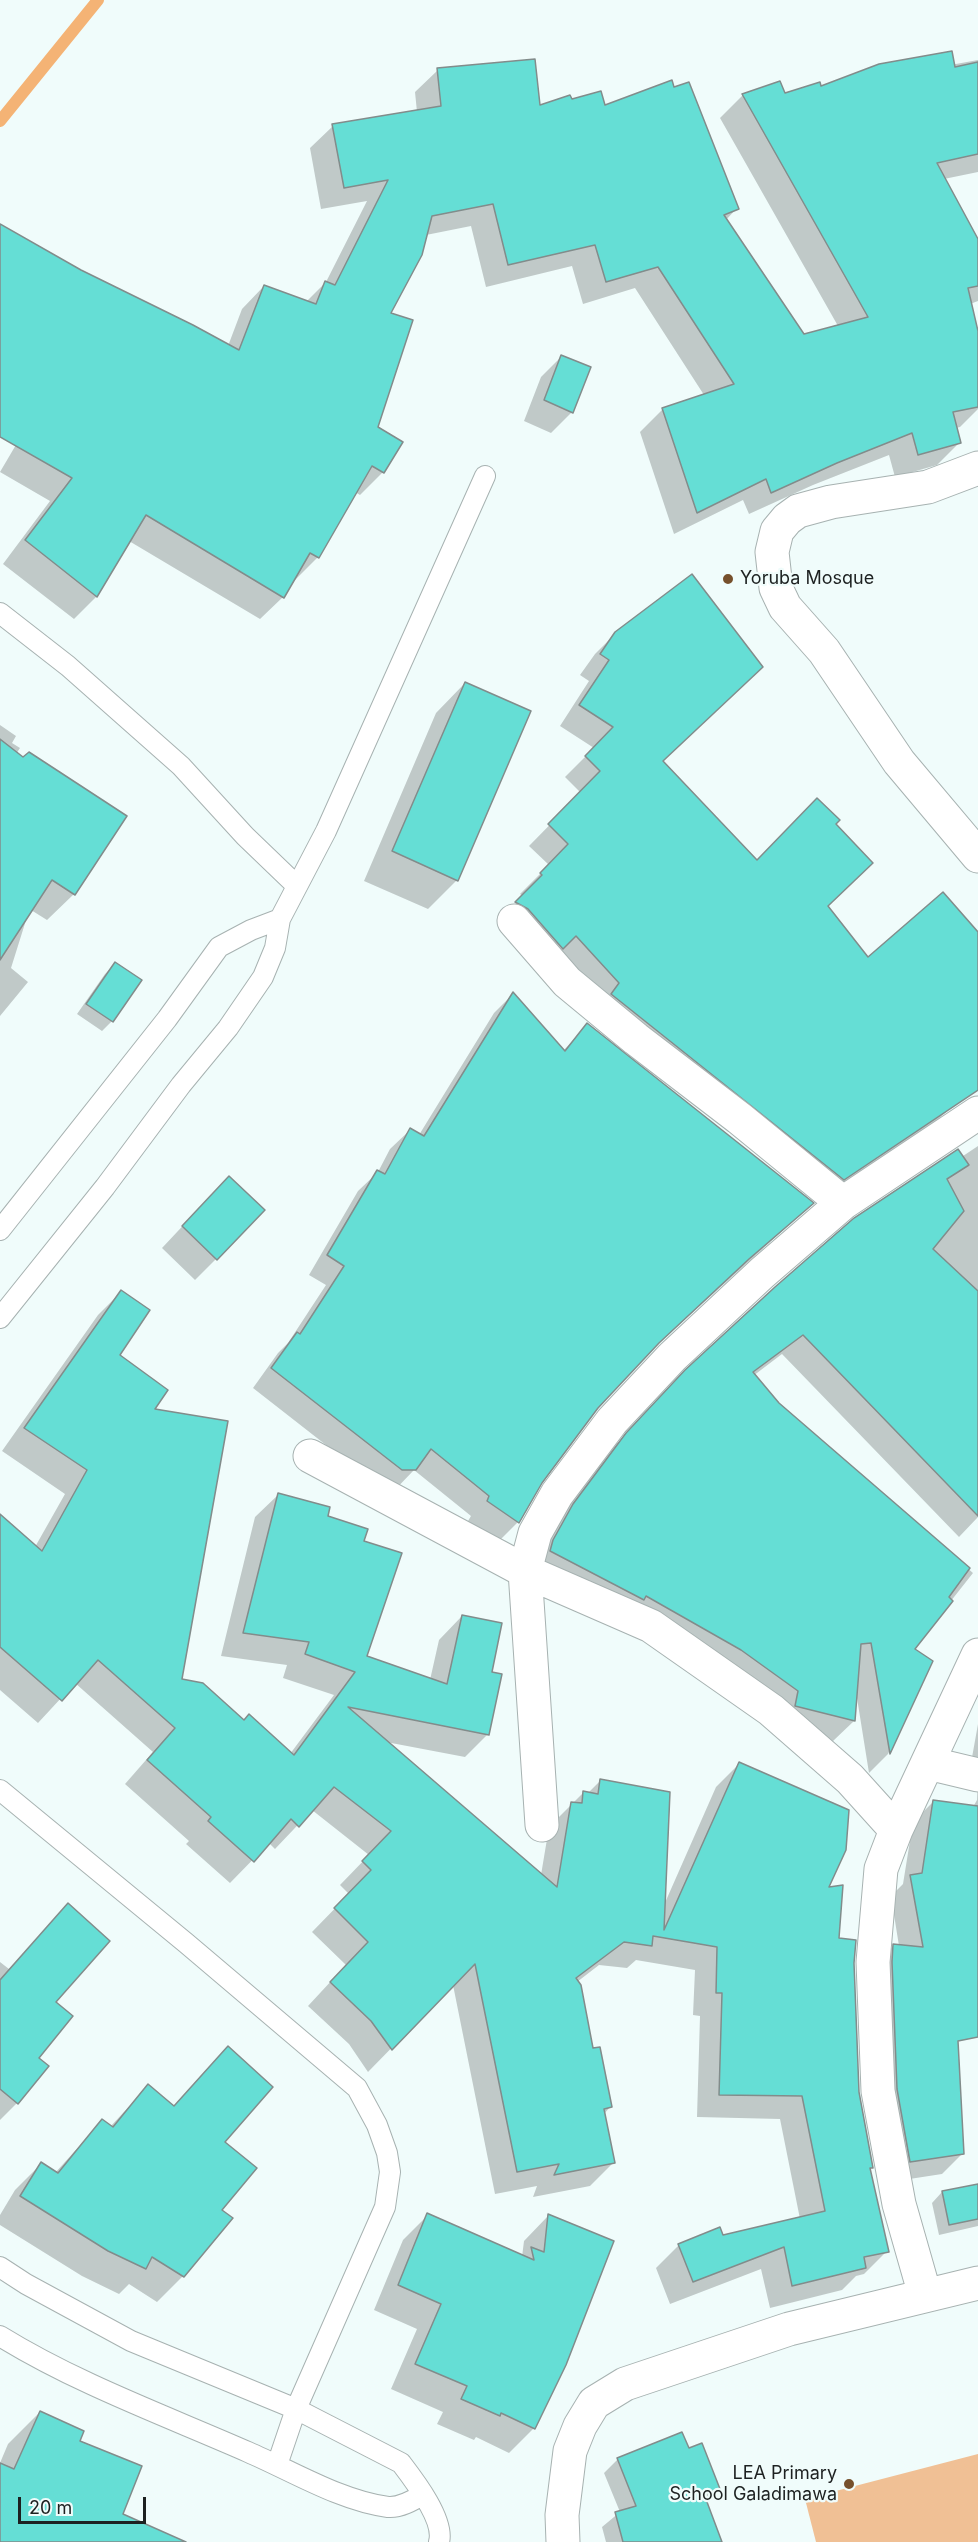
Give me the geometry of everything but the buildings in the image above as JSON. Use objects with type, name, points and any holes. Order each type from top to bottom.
[{"type":"street","points":[[978,468],[928,487],[831,502],[798,511],[777,531],[772,552],[776,588],[785,607],[824,651],[899,762],[978,856]]},
{"type":"street","points":[[514,921],[567,982],[843,1203]]},
{"type":"street","points":[[542,1825],[525,1571],[535,1533],[557,1494],[612,1421],[672,1357],[762,1273],[843,1203],[978,1113]]},
{"type":"street","points":[[310,1456],[525,1571],[651,1626],[771,1710],[850,1779],[896,1830]]},
{"type":"street","points":[[925,2295],[899,2204],[878,2091],[873,1962],[881,1869],[896,1830],[978,1655]]},
{"type":"street","points":[[928,1763],[978,1774]]},
{"type":"street","points":[[563,2542],[562,2515],[570,2451],[580,2426],[594,2403],[624,2384],[789,2330],[978,2283]]},
{"type":"lane","points":[[0,1318],[228,1028],[263,977],[275,948],[280,919],[326,831],[485,476]]},
{"type":"lane","points":[[0,613],[68,666],[181,766],[245,836],[297,886]]},
{"type":"lane","points":[[0,1230],[160,1028],[219,947],[251,930],[280,919]]},
{"type":"lane","points":[[0,1790],[357,2088],[377,2126],[387,2153],[390,2172],[385,2207],[296,2409],[277,2465]]},
{"type":"lane","points":[[0,2267],[26,2284],[131,2341],[296,2409],[401,2463],[437,2519],[441,2536],[439,2542]]},
{"type":"lane","points":[[0,2336],[78,2377],[329,2490],[390,2507],[406,2504],[422,2495]]},
{"type":"shaded area","points":[[978,2454],[978,2542],[816,2542],[805,2499]]},
{"type":"waterway","points":[[0,121],[98,0]]},
{"type":"place","name":"Yoruba Mosque","points":[[728,579]]},
{"type":"place","name":"LEA Primary School Galadimawa","points":[[849,2484]]}]
